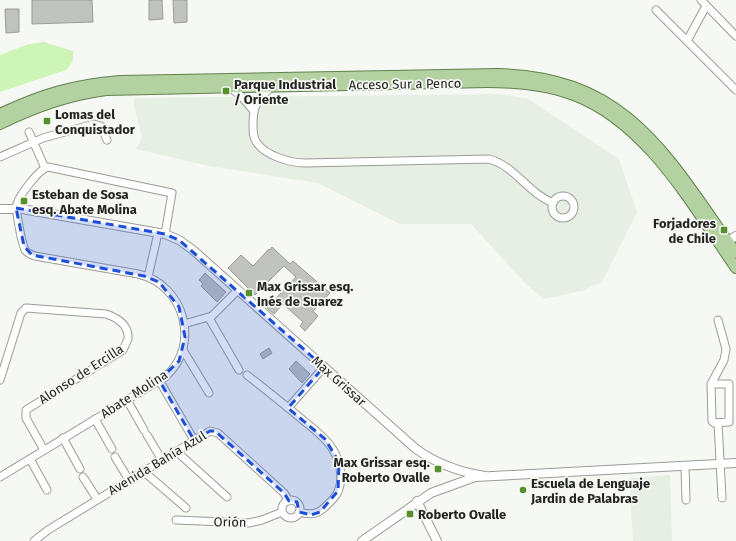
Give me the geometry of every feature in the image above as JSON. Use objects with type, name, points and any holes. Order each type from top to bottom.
[{"type":"main road","name":"Acceso Sur a Penco","points":[[0,114],[59,90],[120,81],[498,74],[541,77],[567,84],[593,95],[610,104],[636,124],[671,162],[732,239],[736,253]]},
{"type":"main road","name":"Acceso Sur a Penco","points":[[0,124],[52,102],[94,92],[229,87],[500,82],[537,86],[575,96],[607,112],[642,141],[684,193],[736,268]]},
{"type":"street","points":[[687,41],[703,3],[735,33]]},
{"type":"street","points":[[656,10],[736,90]]},
{"type":"street","points":[[273,86],[262,97],[253,110],[254,133],[258,144],[264,150],[291,162],[305,163],[489,159],[504,164],[534,192],[553,203]]},
{"type":"street","points":[[229,87],[241,96],[253,110]]},
{"type":"street","points":[[0,157],[33,142],[70,129],[96,123],[101,126],[107,140]]},
{"type":"street","points":[[29,132],[45,168]]},
{"type":"street","points":[[16,208],[19,200],[39,172],[45,168],[172,193],[148,277]]},
{"type":"street","name":"Max Grissar","points":[[0,209],[16,208],[161,234],[189,246],[408,443],[446,466],[485,476]]},
{"type":"street","name":"Abate Molina","points":[[0,476],[159,380],[175,366],[183,350],[184,324],[179,306],[172,295],[159,282],[148,277],[32,255],[26,251],[24,246],[16,208]]},
{"type":"street","points":[[184,324],[209,318],[217,312],[238,290]]},
{"type":"street","name":"Alonso de Ercilla","points":[[0,380],[21,313],[26,308],[106,314],[116,318],[125,326],[128,339],[123,350],[28,408],[25,414],[26,418],[44,450]]},
{"type":"street","points":[[209,318],[239,370]]},
{"type":"street","points":[[711,384],[726,383],[729,385],[730,420],[718,422],[712,421],[711,384],[722,364],[726,352],[726,342],[718,320]]},
{"type":"street","points":[[183,350],[209,393]]},
{"type":"street","points":[[288,408],[324,367]]},
{"type":"street","points":[[247,375],[321,435],[332,447],[339,462],[341,478],[336,495],[320,512],[311,515],[299,512],[295,517],[290,518],[282,512],[283,505],[289,500]]},
{"type":"street","points":[[159,380],[194,440]]},
{"type":"street","points":[[127,400],[162,460]]},
{"type":"street","points":[[95,419],[112,449]]},
{"type":"street","points":[[718,422],[722,498]]},
{"type":"street","name":"Avenida Bahía Azul","points":[[34,541],[48,530],[210,431],[215,431],[284,493],[289,500],[295,501],[298,504],[299,512]]},
{"type":"street","points":[[63,438],[80,469]]},
{"type":"street","points":[[176,451],[227,497]]},
{"type":"street","points":[[115,457],[129,480]]},
{"type":"street","points":[[30,458],[47,490]]},
{"type":"street","points":[[362,541],[417,501],[446,486],[485,476],[736,463]]},
{"type":"street","points":[[446,466],[450,476],[446,486]]},
{"type":"street","points":[[685,466],[686,500]]},
{"type":"street","points":[[143,471],[186,508]]},
{"type":"street","points":[[83,477],[98,499]]},
{"type":"street","points":[[417,501],[437,541]]},
{"type":"street","name":"Orión","points":[[176,520],[249,523],[262,520],[282,512]]},
{"type":"highlighted area","points":[[16,208],[165,234],[179,240],[324,367],[288,408],[325,439],[339,462],[338,491],[320,512],[311,515],[299,512],[297,502],[289,501],[284,493],[215,431],[210,431],[194,440],[159,380],[179,361],[185,337],[179,307],[159,282],[144,276],[32,255],[24,246]]},
{"type":"shaded area","points":[[501,94],[528,99],[619,159],[637,212],[602,282],[581,291],[544,299],[525,283],[471,224],[400,224],[318,183],[209,166],[136,149],[142,137],[134,105],[135,98]]},
{"type":"shaded area","points":[[670,475],[672,541],[633,541],[629,478]]},
{"type":"green space","points":[[44,42],[73,51],[73,59],[68,68],[66,70],[0,92],[0,55],[29,44]]},
{"type":"building","points":[[32,0],[92,0],[93,22],[32,24]]},
{"type":"building","points":[[149,0],[162,0],[163,19],[149,20]]},
{"type":"building","points":[[173,0],[187,0],[187,22],[174,23]]},
{"type":"building","points":[[5,9],[19,9],[19,32],[6,33]]},
{"type":"building","points":[[272,247],[290,264],[293,261],[330,293],[313,311],[318,316],[305,331],[300,326],[303,322],[283,304],[274,314],[267,308],[296,277],[284,266],[255,295],[228,268],[241,255],[253,266]]},
{"type":"building","points":[[205,273],[226,292],[217,302],[201,286],[203,284],[199,280]]},
{"type":"building","points":[[269,348],[272,353],[263,359],[260,354]]},
{"type":"building","points":[[296,361],[310,374],[302,383],[289,369]]},
{"type":"place","name":"Parque Industrial / Oriente","points":[[226,91]]},
{"type":"place","name":"Lomas del Conquistador","points":[[47,121]]},
{"type":"place","name":"Esteban de Sosa esq. Abate Molina","points":[[24,201]]},
{"type":"place","name":"Forjadores de Chile","points":[[724,230]]},
{"type":"place","name":"Max Grissar esq. Inés de Suarez","points":[[249,293]]},
{"type":"place","name":"Max Grissar esq. Roberto Ovalle","points":[[438,469]]},
{"type":"place","name":"Escuela de Lenguaje Jardin de Palabras","points":[[523,490]]},
{"type":"place","name":"Roberto Ovalle","points":[[410,514]]}]
